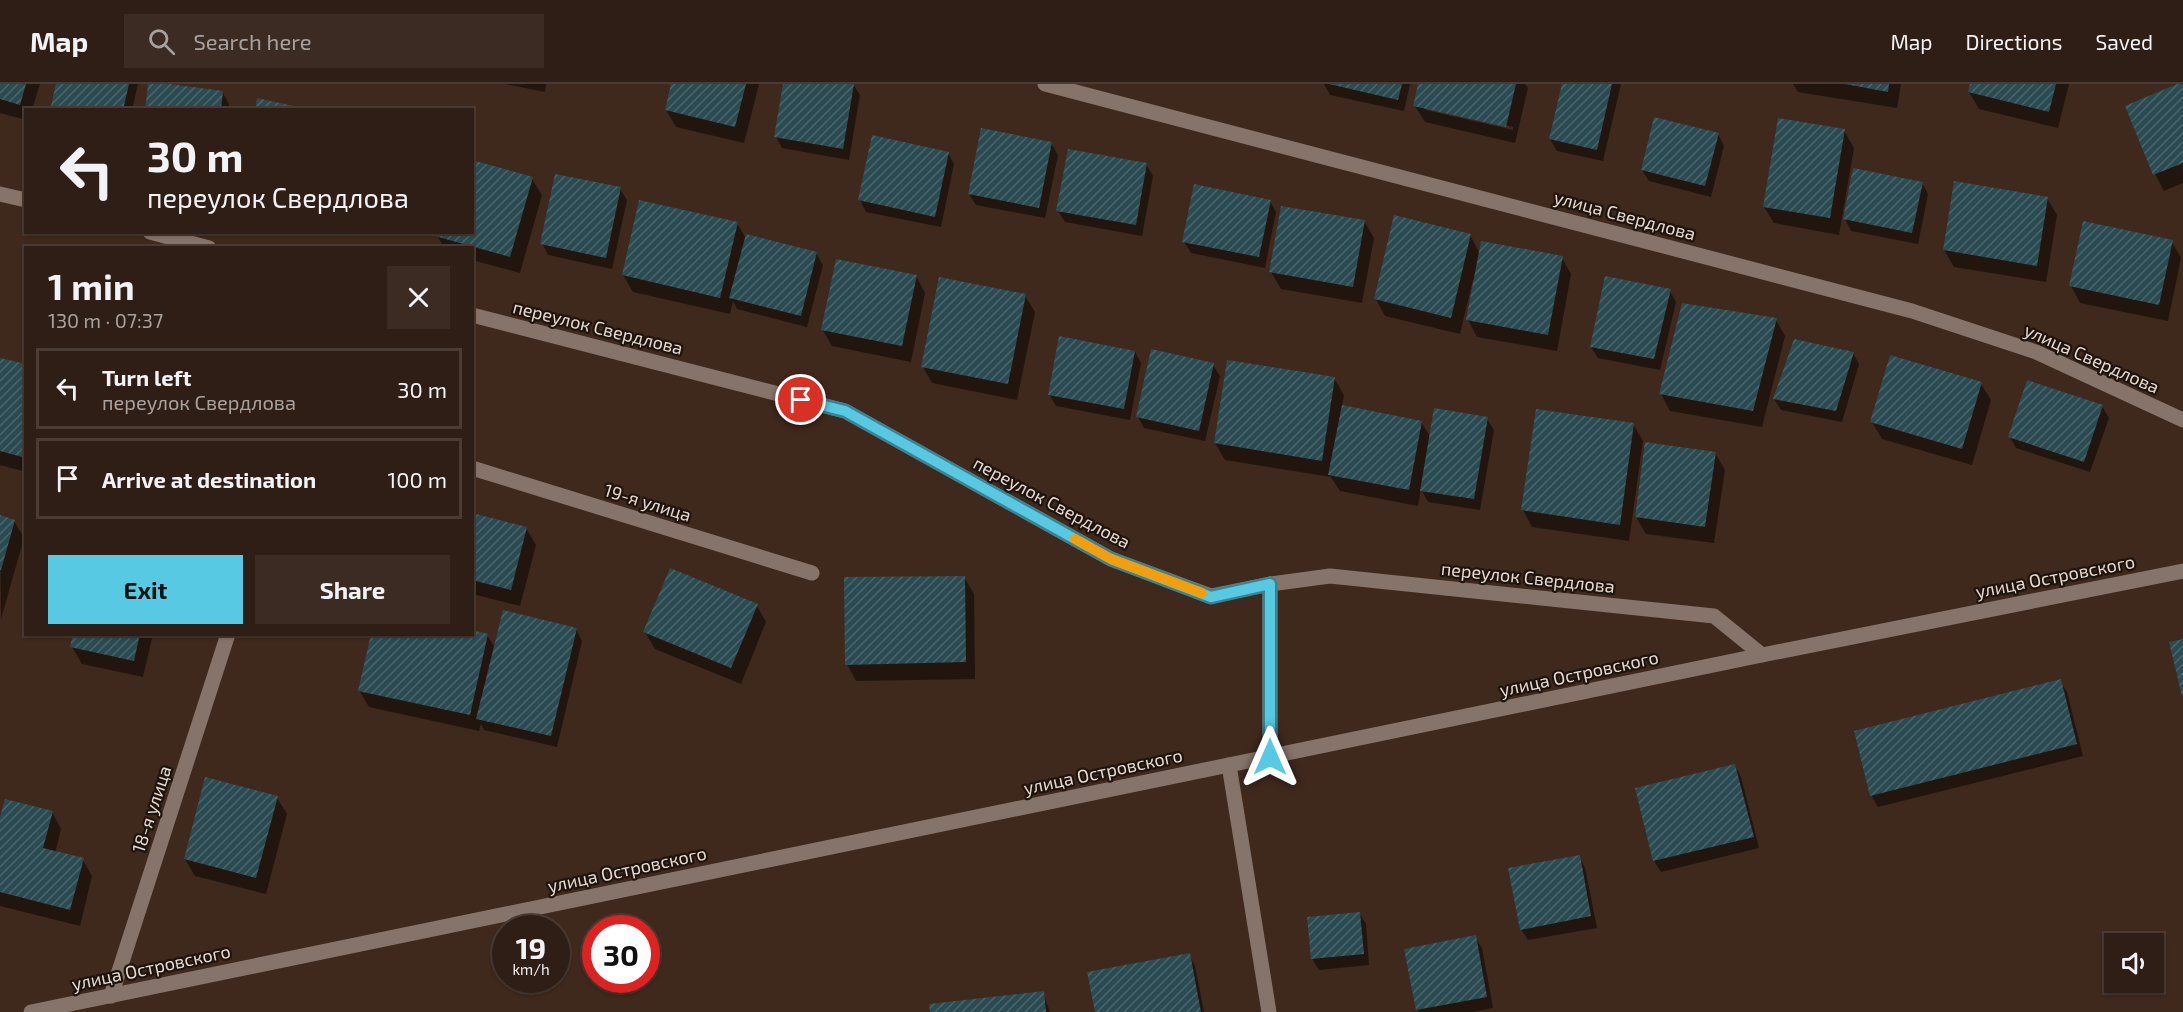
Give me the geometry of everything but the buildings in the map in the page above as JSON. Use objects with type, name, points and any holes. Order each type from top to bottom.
[{"type":"street","name":"улица Свердлова","points":[[1045,84],[1912,310],[2036,352],[2183,420]]},
{"type":"street","points":[[0,194],[24,200]]},
{"type":"street","points":[[157,234],[202,246]]},
{"type":"street","name":"переулок Свердлова","points":[[474,316],[845,411],[1111,559],[1211,597],[1270,584],[1330,576],[1714,616],[1762,654]]},
{"type":"street","name":"19-я улица","points":[[474,469],[812,573]]},
{"type":"street","name":"улица Островского","points":[[31,1012],[1762,654],[2183,571]]},
{"type":"street","points":[[1270,584],[1270,757]]},
{"type":"street","name":"18-я улица","points":[[111,996],[227,636]]},
{"type":"street","points":[[1229,765],[1269,1012]]},
{"type":"slow traffic","points":[[1075,539],[1111,559],[1202,593]]},
{"type":"route","points":[[801,400],[845,411],[1111,559],[1211,597],[1270,584],[1270,757]]}]
